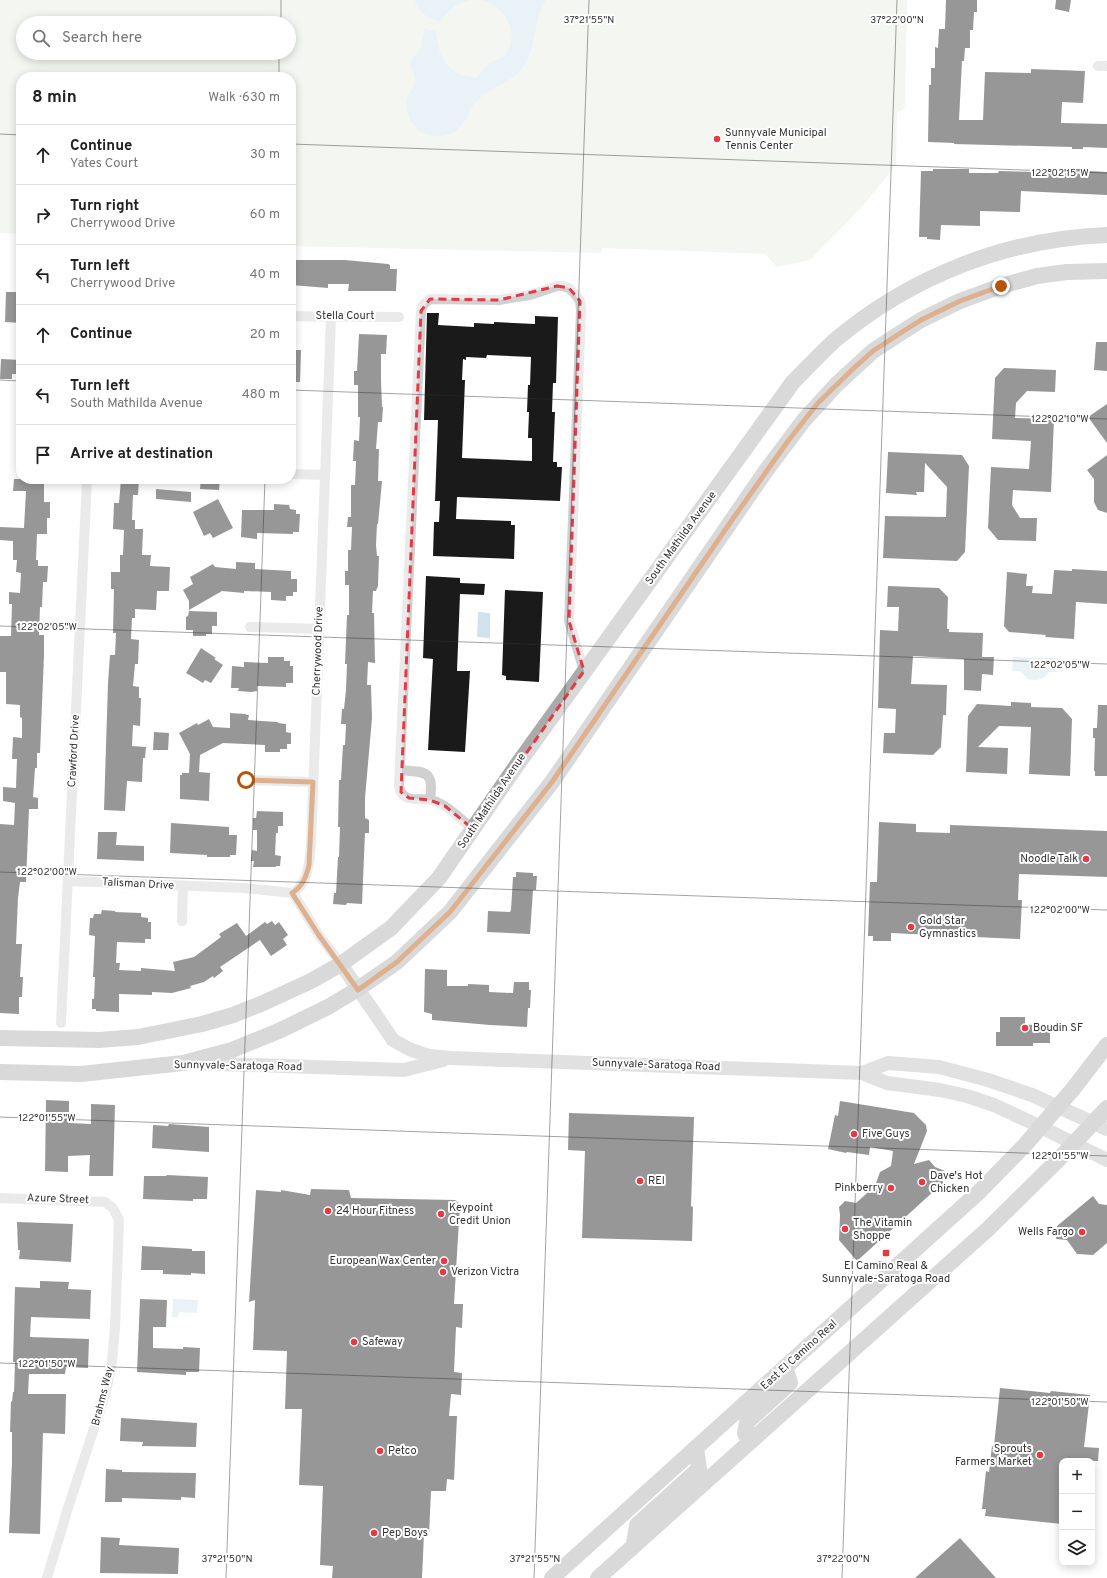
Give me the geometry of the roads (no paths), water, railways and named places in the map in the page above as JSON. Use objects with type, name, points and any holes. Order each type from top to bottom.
[{"type":"main road","name":"South Mathilda Avenue","points":[[341,964],[391,928],[439,878],[584,671],[793,382],[834,342],[857,323],[892,299],[920,283],[961,264],[1023,245],[1051,240],[1107,235]]},
{"type":"main road","points":[[183,1063],[232,1050],[281,1030],[328,1007],[358,990],[397,962],[450,912],[552,782],[788,441],[818,403],[873,351],[921,320],[960,301],[1001,286],[1037,276],[1067,272],[1107,271]]},
{"type":"main road","points":[[0,1038],[99,1040],[164,1033],[233,1015],[287,992],[341,964]]},
{"type":"main road","name":"Sunnyvale-Saratoga Road","points":[[341,964],[392,1040],[409,1049],[429,1056],[862,1073],[887,1083],[932,1089],[967,1096],[994,1105],[1107,1160]]},
{"type":"main road","name":"East El Camino Real","points":[[552,1578],[980,1191],[1041,1127],[1107,1045]]},
{"type":"main road","name":"Sunnyvale-Saratoga Road","points":[[0,1072],[81,1074],[183,1063],[404,1070],[451,1058]]},
{"type":"main road","name":"Sunnyvale-Saratoga Road","points":[[862,1073],[888,1063],[917,1064],[939,1067],[988,1080],[1032,1095],[1100,1126]]},
{"type":"main road","points":[[598,1578],[634,1544],[988,1229],[1074,1143],[1100,1126],[1107,1108]]},
{"type":"main road","points":[[750,1442],[745,1433],[747,1422],[790,1383],[785,1367]]},
{"type":"main road","points":[[634,1544],[637,1525],[699,1469],[696,1448]]},
{"type":"street","points":[[473,829],[445,806],[430,800],[412,799],[403,795],[399,786],[421,311],[423,305],[430,299],[499,300],[530,295],[557,286],[569,288],[580,301],[582,310],[569,620],[584,671]]},
{"type":"street","name":"Stella Court","points":[[296,316],[331,318],[354,315],[399,317]]},
{"type":"street","name":"Cherrywood Drive","points":[[292,893],[300,888],[306,876],[309,865],[331,318]]},
{"type":"street","points":[[296,474],[324,475]]},
{"type":"street","name":"Crawford Drive","points":[[61,1023],[87,484]]},
{"type":"street","points":[[250,627],[319,629]]},
{"type":"street","points":[[400,770],[426,774],[431,780],[432,784],[430,800]]},
{"type":"street","points":[[246,780],[313,782]]},
{"type":"street","name":"Talisman Drive","points":[[68,881],[244,888],[292,893]]},
{"type":"street","name":"Talisman Drive","points":[[182,921],[183,886]]},
{"type":"street","points":[[292,893],[318,934],[341,964]]},
{"type":"street","name":"Azure Street","points":[[0,1198],[97,1200],[105,1202],[113,1208]]},
{"type":"street","name":"Brahms Way","points":[[50,1577],[70,1504],[101,1411],[112,1361],[120,1227],[120,1220],[113,1208]]},
{"type":"water","points":[[415,0],[469,0],[464,1],[452,8],[440,22],[428,17],[422,12]]},
{"type":"water","points":[[482,0],[546,0],[539,16],[528,58],[524,66],[515,76],[480,98],[457,130],[443,136],[428,135],[413,124],[407,112],[407,99],[415,79],[410,62],[421,47],[425,28],[436,32],[442,57],[452,70],[459,74],[477,77],[488,64],[504,56],[510,46],[512,37],[508,21],[497,8]]},
{"type":"water","points":[[478,612],[490,613],[490,638],[477,637]]},
{"type":"water","points":[[1013,657],[1058,658],[1057,672],[1049,672],[1045,677],[1040,679],[1028,679],[1020,671],[1012,671]]},
{"type":"water","points":[[173,1299],[198,1300],[197,1313],[179,1312],[178,1317],[172,1317]]},
{"type":"place","name":"Sunnyvale Municipal Tennis Center","points":[[717,139]]},
{"type":"place","name":"Noodle Talk","points":[[1086,859]]},
{"type":"place","name":"Gold Star Gymnastics","points":[[911,927]]},
{"type":"place","name":"Boudin SF","points":[[1025,1028]]},
{"type":"place","name":"Five Guys","points":[[854,1134]]},
{"type":"place","name":"REI","points":[[640,1181]]},
{"type":"place","name":"Dave's Hot Chicken","points":[[922,1182]]},
{"type":"place","name":"Pinkberry","points":[[891,1188]]},
{"type":"place","name":"24 Hour Fitness","points":[[328,1211]]},
{"type":"place","name":"Keypoint Credit Union","points":[[441,1214]]},
{"type":"place","name":"The Vitamin Shoppe","points":[[845,1229]]},
{"type":"place","name":"Wells Fargo","points":[[1082,1232]]},
{"type":"place","name":"El Camino Real & Sunnyvale-Saratoga Road","points":[[886,1253]]},
{"type":"place","name":"European Wax Center","points":[[444,1261]]},
{"type":"place","name":"Verizon Victra","points":[[443,1272]]},
{"type":"place","name":"Safeway","points":[[354,1342]]},
{"type":"place","name":"Petco","points":[[380,1451]]},
{"type":"place","name":"Sprouts Farmers Market","points":[[1040,1455]]},
{"type":"place","name":"Pep Boys","points":[[374,1533]]}]
